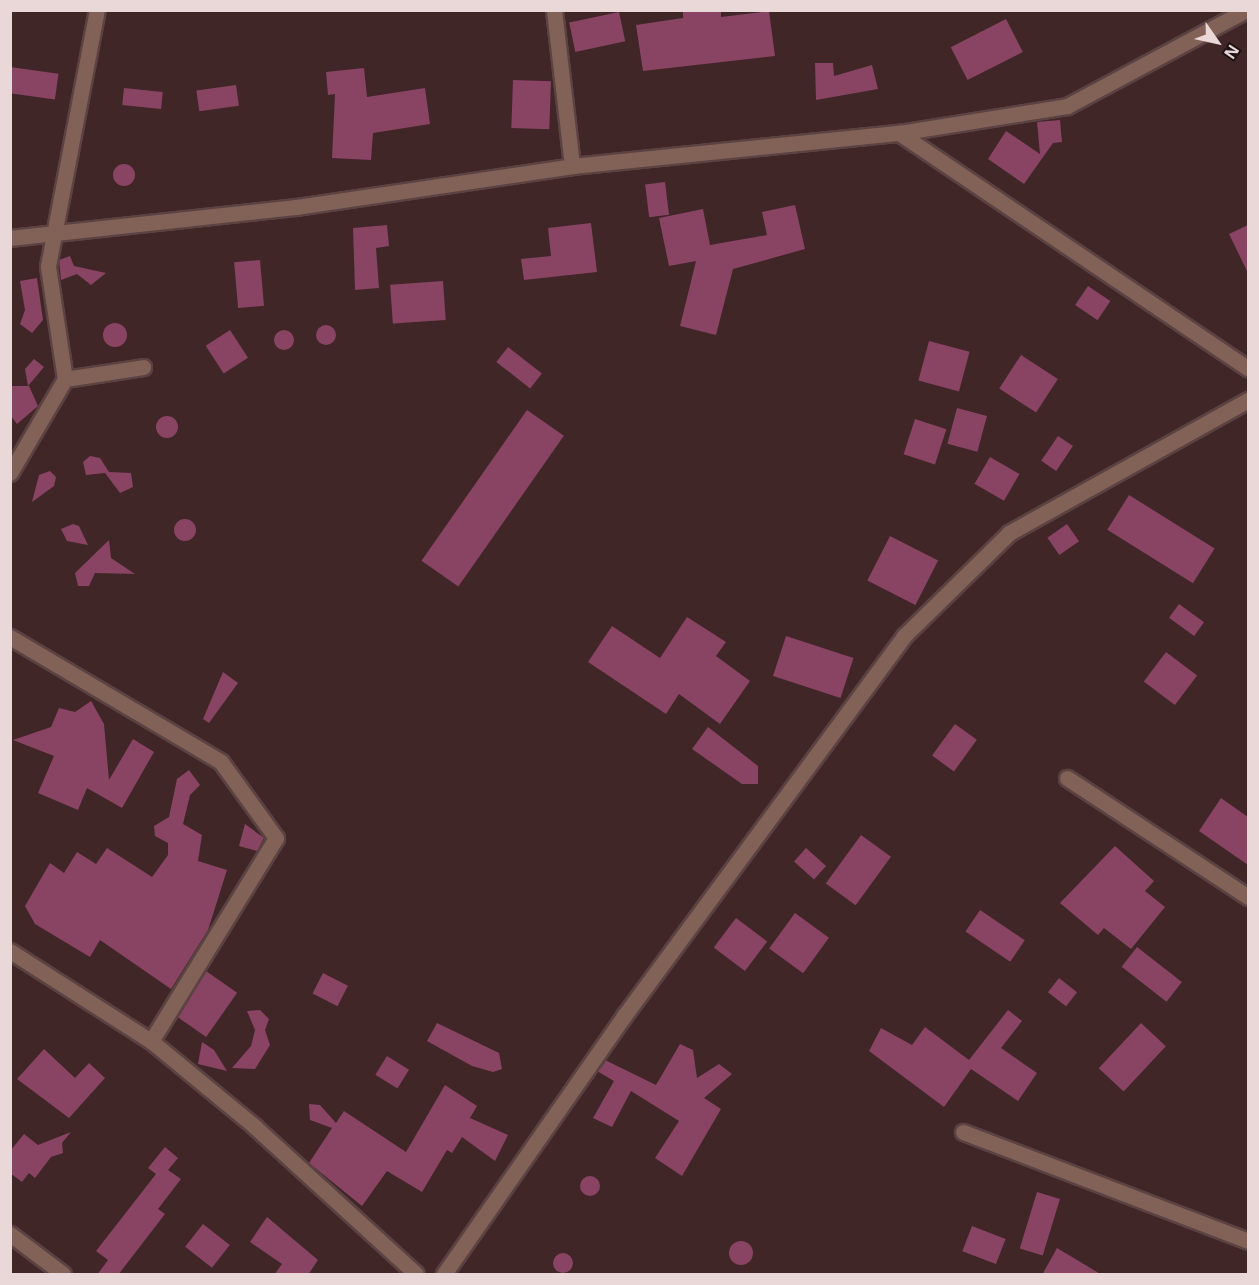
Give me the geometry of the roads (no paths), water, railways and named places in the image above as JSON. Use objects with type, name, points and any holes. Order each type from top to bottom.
[{"type":"street","points":[[10,473],[65,379],[48,266],[97,10]]},
{"type":"street","points":[[554,10],[572,166]]},
{"type":"street","points":[[10,238],[55,231],[296,207],[572,166],[898,133],[1066,106],[1246,10]]},
{"type":"street","points":[[898,133],[1248,368]]},
{"type":"street","points":[[65,379],[143,367]]},
{"type":"street","points":[[444,1275],[624,1016],[905,634],[1009,533],[1248,400]]},
{"type":"street","points":[[10,637],[221,762],[276,838],[152,1041]]},
{"type":"street","points":[[1067,778],[1248,897]]},
{"type":"street","points":[[10,951],[152,1041],[254,1126],[416,1275]]},
{"type":"street","points":[[963,1132],[1248,1241]]},
{"type":"street","points":[[10,1234],[63,1275]]}]
